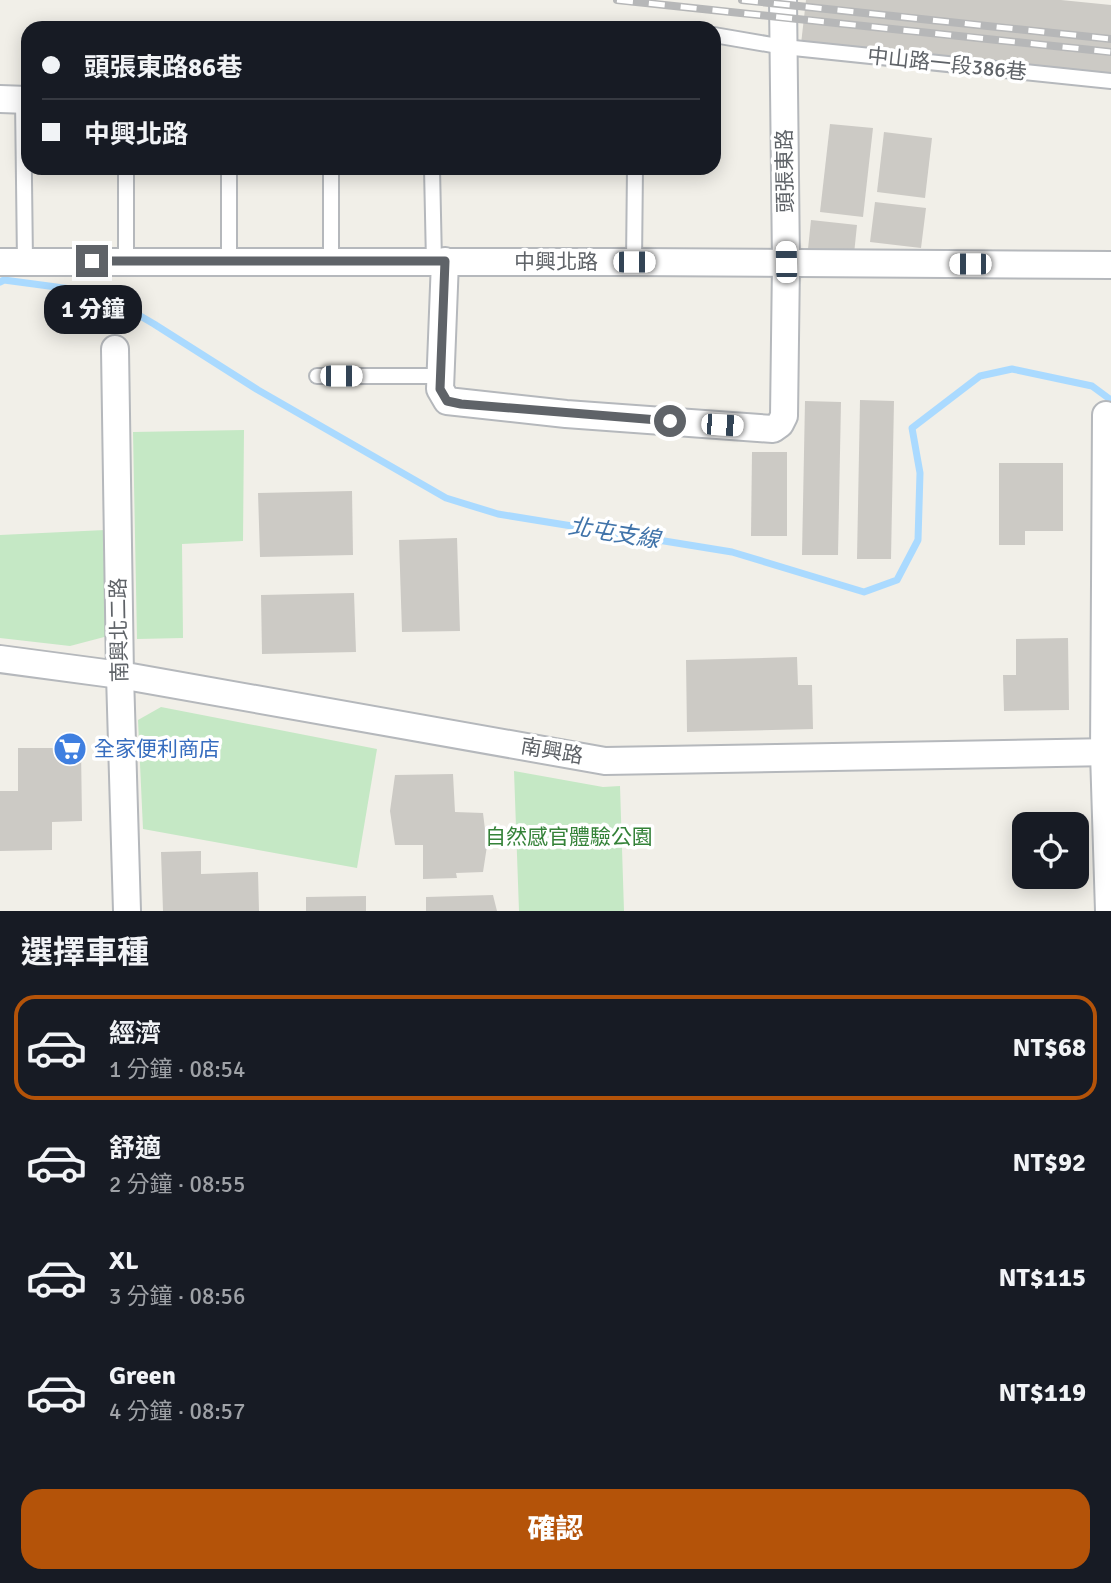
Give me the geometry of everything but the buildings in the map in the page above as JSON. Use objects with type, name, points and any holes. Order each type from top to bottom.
[{"type":"street","name":"頭張東路","points":[[443,389],[566,414],[773,429],[780,424],[784,416],[786,262],[783,0]]},
{"type":"street","name":"中興北路","points":[[12,262],[786,262],[1111,265]]},
{"type":"street","points":[[440,262],[443,389]]},
{"type":"street","name":"南興北二路","points":[[115,349],[127,911]]},
{"type":"street","points":[[1106,415],[1109,911]]},
{"type":"street","name":"南興路","points":[[0,659],[120,675],[605,761],[1108,752]]},
{"type":"lane","name":"中山路一段386巷","points":[[721,36],[784,47],[1111,81]]},
{"type":"lane","points":[[12,262],[17,100]]},
{"type":"lane","points":[[125,175],[126,262]]},
{"type":"lane","points":[[229,175],[229,261]]},
{"type":"lane","points":[[331,175],[331,261]]},
{"type":"lane","points":[[433,175],[440,262]]},
{"type":"lane","points":[[634,262],[635,175]]},
{"type":"lane","points":[[317,376],[443,389]]},
{"type":"green space","points":[[244,430],[243,541],[182,544],[183,638],[137,639],[133,432]]},
{"type":"green space","points":[[105,530],[108,636],[70,646],[0,638],[0,535]]},
{"type":"green space","points":[[161,707],[377,749],[357,868],[143,829],[138,720]]},
{"type":"green space","name":"自然感官體驗公園","points":[[514,771],[603,787],[620,786],[624,911],[519,911]]},
{"type":"waterway","name":"北屯支線","points":[[0,282],[4,280],[101,293],[258,390],[446,498],[498,514],[732,552],[864,592],[897,580],[918,540],[920,473],[912,428],[980,376],[1012,369],[1092,386],[1111,400]]},
{"type":"railway","points":[[617,0],[1111,52]]},
{"type":"railway","points":[[742,0],[1111,39]]},
{"type":"place","name":"全家便利商店","points":[[70,749]]},
{"type":"route","points":[[92,261],[445,261],[440,389],[447,401],[566,414],[670,421]]}]
